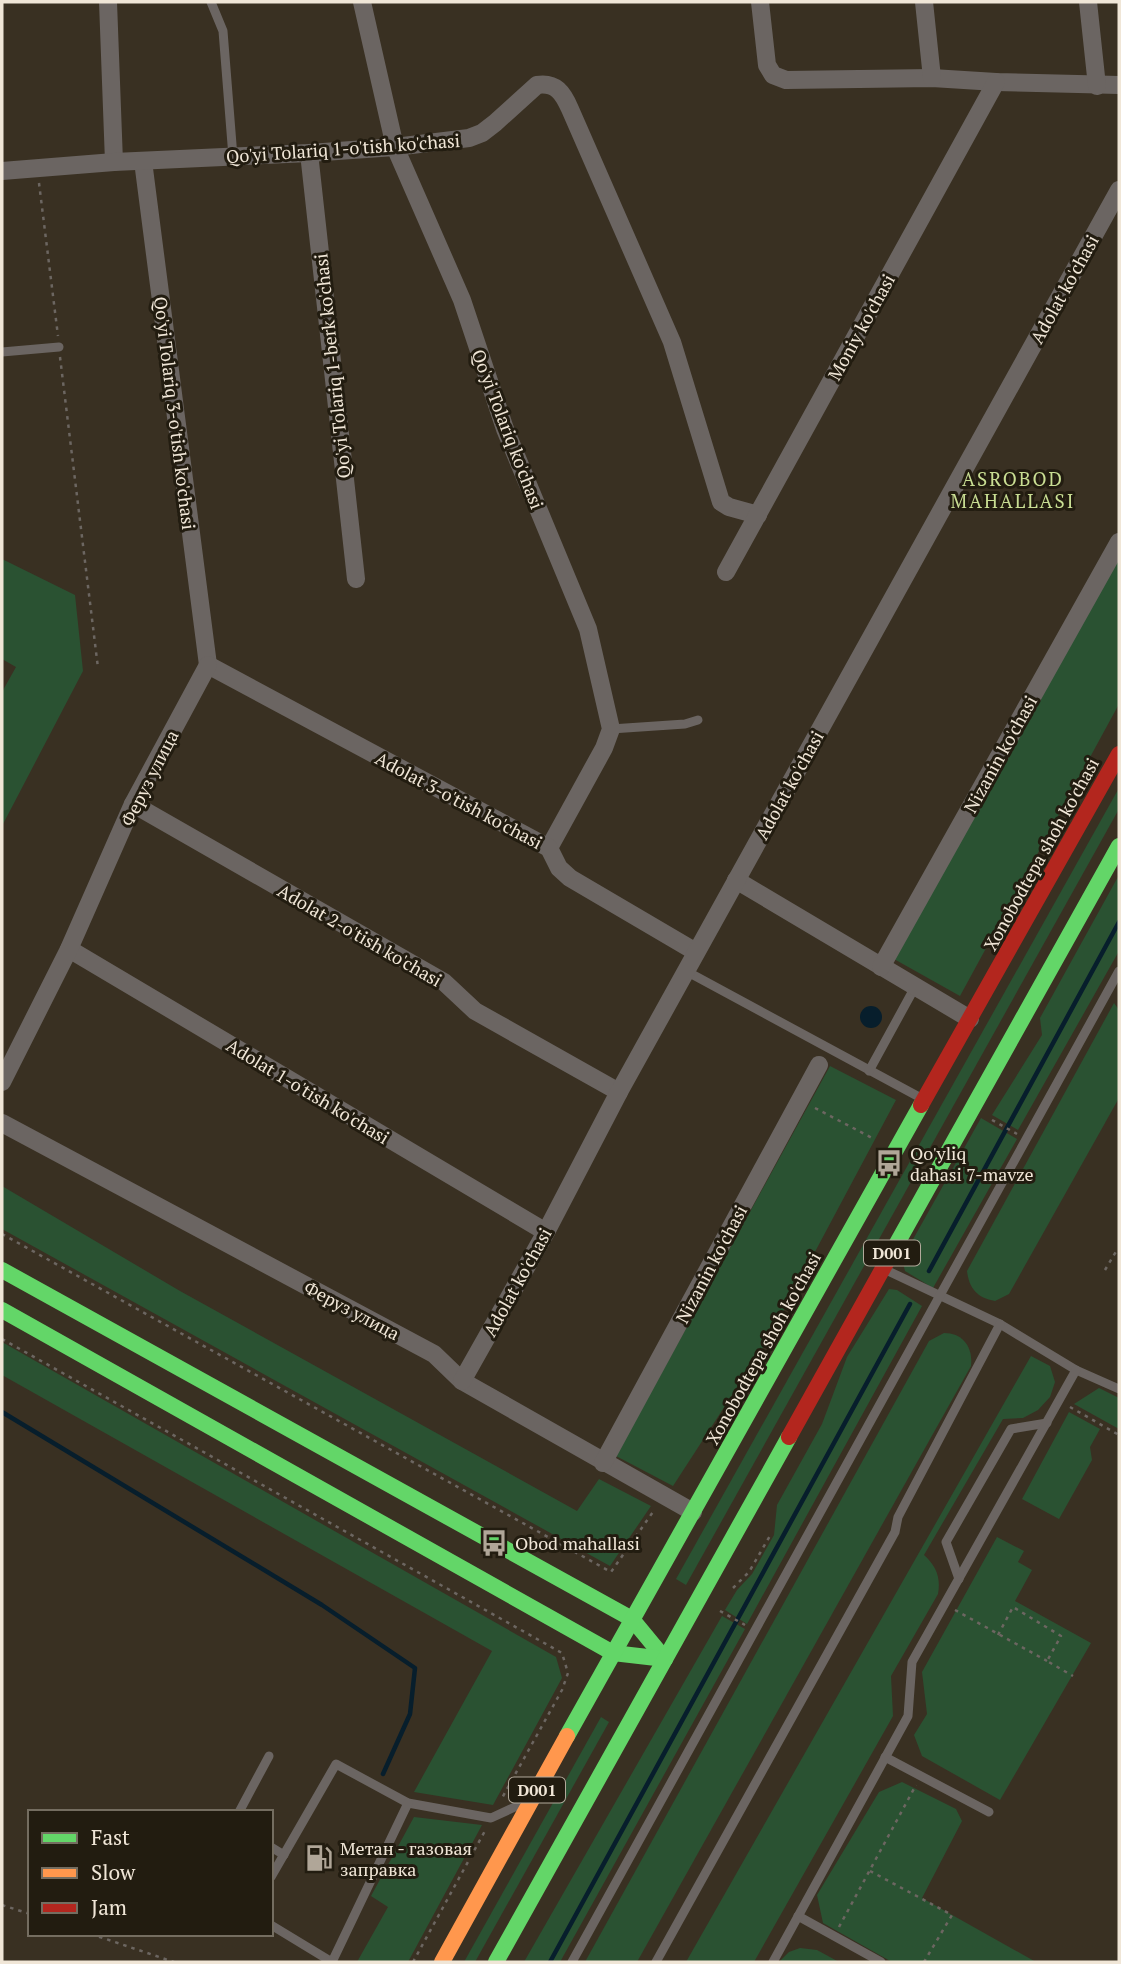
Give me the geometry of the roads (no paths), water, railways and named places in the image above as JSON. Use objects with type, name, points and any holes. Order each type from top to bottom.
[{"type":"main road","name":"Xonobodtepa shoh ko'chasi","points":[[442,1962],[1119,754]]},
{"type":"main road","name":"D001","points":[[496,1962],[1119,846]]},
{"type":"main road","points":[[2,1270],[632,1619],[665,1659]]},
{"type":"main road","points":[[2,1310],[613,1653],[665,1659]]},
{"type":"street","points":[[108,2],[114,162]]},
{"type":"street","name":"Qo'yi Tolariq ko'chasi","points":[[362,2],[395,147],[462,300],[505,429],[589,629],[611,729]]},
{"type":"street","points":[[760,2],[767,65],[779,79],[932,78],[1119,85]]},
{"type":"street","points":[[923,2],[932,78]]},
{"type":"street","points":[[1088,2],[1097,86]]},
{"type":"street","name":"Moniy ko'chasi","points":[[726,572],[996,82]]},
{"type":"street","name":"Qo'yi Tolariq 1-o'tish ko'chasi","points":[[2,171],[114,162],[395,147],[469,138],[482,133],[537,85],[547,83],[556,86],[576,121],[672,342],[721,502],[758,515]]},
{"type":"street","name":"Qo'yi Tolariq 1-berk ko'chasi","points":[[309,153],[356,579]]},
{"type":"street","name":"Qo'yi Tolariq 3-o'tish ko'chasi","points":[[143,161],[208,665]]},
{"type":"street","name":"Adolat ko'chasi","points":[[462,1381],[546,1232],[696,952],[1119,190]]},
{"type":"street","name":"Nizanin ko'chasi","points":[[881,967],[1119,542]]},
{"type":"street","name":"Феруз улица","points":[[2,1082],[69,949],[133,804],[208,665]]},
{"type":"street","name":"Adolat 3-o'tish ko'chasi","points":[[208,665],[549,848],[559,868],[570,878],[696,952]]},
{"type":"street","points":[[549,848],[604,748],[611,729]]},
{"type":"street","name":"Adolat 2-o'tish ko'chasi","points":[[133,804],[444,982],[475,1011],[619,1092]]},
{"type":"street","points":[[736,880],[970,1019]]},
{"type":"street","name":"Adolat 1-o'tish ko'chasi","points":[[69,949],[546,1232]]},
{"type":"street","name":"Nizanin ko'chasi","points":[[603,1463],[818,1065]]},
{"type":"street","name":"Феруз улица","points":[[2,1123],[434,1353],[462,1381],[603,1463],[693,1511]]},
{"type":"lane","points":[[211,2],[223,31],[233,157]]},
{"type":"lane","points":[[2,352],[59,347]]},
{"type":"lane","points":[[611,729],[685,724],[698,720]]},
{"type":"lane","points":[[686,971],[925,1100]]},
{"type":"lane","points":[[572,1962],[1119,971]]},
{"type":"lane","points":[[869,1071],[915,987]]},
{"type":"lane","points":[[883,1269],[1000,1324],[1076,1370],[1119,1389]]},
{"type":"lane","points":[[656,1962],[895,1532],[898,1517],[1000,1324]]},
{"type":"lane","points":[[773,1962],[908,1716],[912,1662],[1076,1370]]},
{"type":"lane","points":[[959,1579],[946,1542],[1011,1429],[1046,1423]]},
{"type":"lane","points":[[240,1810],[270,1756]]},
{"type":"lane","points":[[886,1757],[989,1812]]},
{"type":"lane","points":[[273,1874],[336,1763],[408,1803],[491,1818],[532,1800]]},
{"type":"lane","points":[[273,1926],[332,1962],[408,1803]]},
{"type":"lane","points":[[273,1848],[284,1855]]},
{"type":"lane","points":[[798,1916],[881,1962]]},
{"type":"water","points":[[867,1006],[875,1006],[882,1013],[882,1021],[875,1028],[867,1028],[860,1021],[860,1013]]},
{"type":"waterway","points":[[929,1271],[1119,922]]},
{"type":"waterway","points":[[550,1962],[910,1304]]},
{"type":"waterway","points":[[2,1412],[322,1605],[415,1668],[410,1714],[383,1774]]},
{"type":"place","name":"Qo'yliq dahasi 7-mavze","points":[[889,1163]]},
{"type":"place","name":"Obod mahallasi","points":[[494,1543]]},
{"type":"place","name":"Метан - газовая заправка","points":[[319,1858]]},
{"type":"district","name":"ASROBOD MAHALLASI","points":[[1013,489]]}]
